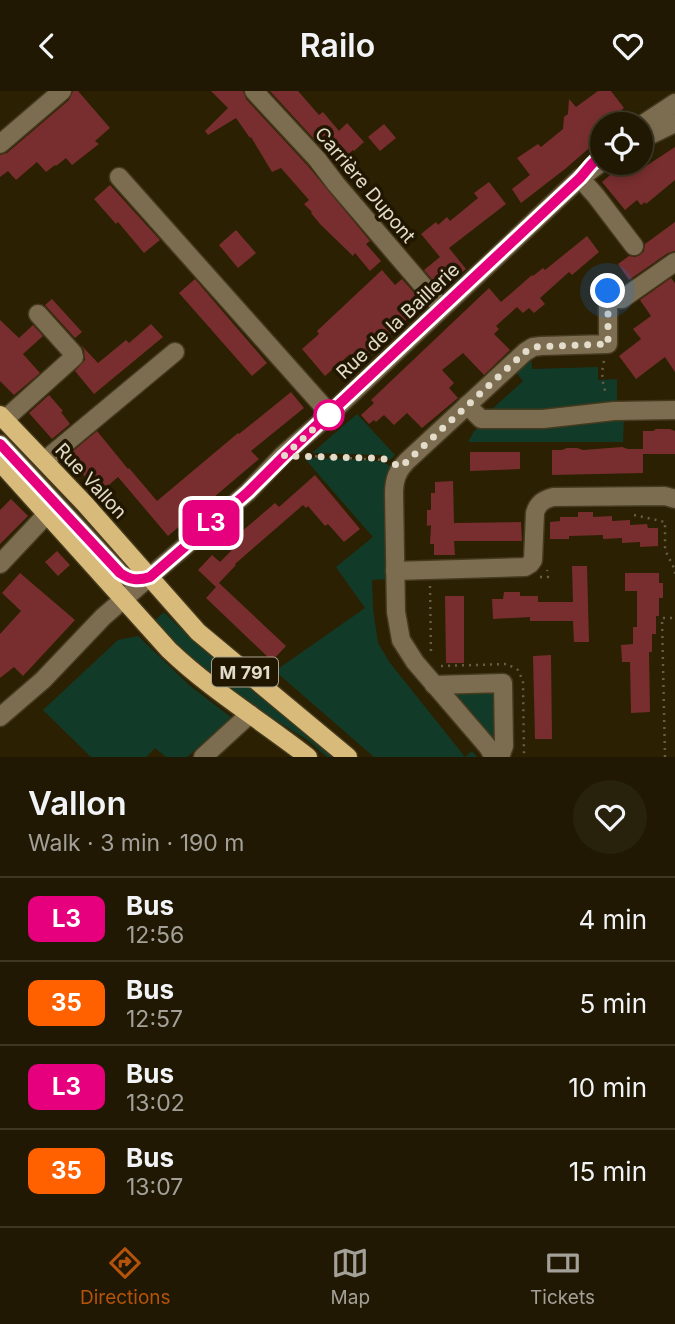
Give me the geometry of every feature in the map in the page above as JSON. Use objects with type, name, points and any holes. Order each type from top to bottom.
[{"type":"main road","name":"Rue Vallon","points":[[2,417],[198,632],[348,757]]},
{"type":"main road","name":"M 791","points":[[0,462],[181,662],[308,757]]},
{"type":"street","points":[[0,144],[61,91]]},
{"type":"street","name":"Carrière Dupont","points":[[254,91],[317,159],[442,308]]},
{"type":"street","points":[[653,117],[675,103]]},
{"type":"street","points":[[653,134],[675,123]]},
{"type":"street","name":"Rue de la Baillerie","points":[[0,717],[43,680],[103,617],[248,492],[590,166]]},
{"type":"street","name":"Rue de la Baillerie","points":[[580,178],[590,171]]},
{"type":"street","points":[[119,177],[330,414]]},
{"type":"street","points":[[580,178],[634,246]]},
{"type":"street","points":[[434,685],[502,683],[504,746],[497,757],[434,685],[410,656],[401,640],[396,612],[394,485],[401,467],[533,347],[608,344],[608,295],[622,299],[675,263]]},
{"type":"street","points":[[2,417],[74,357],[38,314]]},
{"type":"street","points":[[44,461],[175,352]]},
{"type":"street","points":[[467,405],[481,419],[543,419],[614,411],[675,410]]},
{"type":"street","points":[[0,444],[120,573],[136,580],[150,577]]},
{"type":"street","points":[[395,571],[525,567],[533,560],[536,507],[540,502],[553,497],[665,496],[675,499]]},
{"type":"street","points":[[0,563],[47,514]]},
{"type":"street","points":[[203,757],[250,714]]},
{"type":"path","points":[[608,344],[602,367],[603,389],[614,411]]},
{"type":"path","points":[[284,456],[384,459],[401,467]]},
{"type":"path","points":[[665,757],[662,618],[675,618]]},
{"type":"green space","points":[[531,356],[532,369],[598,367],[598,380],[617,379],[617,403],[582,412],[490,411],[523,381],[515,371]]},
{"type":"green space","points":[[624,413],[623,442],[468,442],[474,431],[483,424]]},
{"type":"green space","points":[[357,414],[395,455],[390,460],[381,455],[312,453]]},
{"type":"green space","points":[[306,460],[369,460],[383,462],[392,467],[390,579],[372,580],[378,643],[390,663],[465,757],[374,757],[275,671],[365,608],[336,567],[373,537]]},
{"type":"green space","points":[[164,612],[228,669],[342,757],[327,757],[306,739],[209,679],[152,623]]},
{"type":"green space","points":[[138,636],[189,685],[232,718],[187,757],[166,757],[155,748],[146,757],[91,757],[43,710],[118,640]]},
{"type":"green space","points":[[488,689],[496,693],[496,741],[493,742],[449,690]]},
{"type":"green space","points":[[472,751],[477,757],[465,757]]},
{"type":"building","points":[[73,91],[78,91],[110,128],[95,141],[99,144],[72,165],[66,158],[46,172],[37,162],[16,180],[8,171],[0,177],[0,155],[7,153],[69,100]]},
{"type":"building","points":[[211,91],[243,91],[246,99],[308,166],[370,241],[366,244],[381,261],[370,271],[355,253],[353,256],[320,224],[304,204],[309,200],[281,168],[272,172],[236,118],[208,135],[205,131],[228,108]]},
{"type":"building","points":[[270,91],[298,91],[319,115],[323,112],[339,131],[347,123],[364,142],[336,165]]},
{"type":"building","points":[[598,91],[611,91],[624,108],[618,112],[590,112],[590,147],[521,203],[512,189],[530,175],[517,158],[538,144],[541,147],[563,129],[569,99],[576,107]]},
{"type":"building","points":[[384,124],[396,138],[380,151],[368,137]]},
{"type":"building","points":[[675,147],[675,180],[646,204],[645,202],[641,205],[637,200],[625,210],[602,182],[610,175],[653,175],[653,161]]},
{"type":"building","points":[[489,182],[506,204],[449,248],[466,269],[441,290],[424,270],[440,257],[421,234],[447,217],[450,221],[478,198],[474,193]]},
{"type":"building","points":[[110,185],[160,240],[144,253],[94,199]]},
{"type":"building","points":[[675,222],[675,251],[629,280],[618,264],[629,256],[640,255],[645,244]]},
{"type":"building","points":[[236,230],[256,253],[238,268],[219,245]]},
{"type":"building","points":[[587,236],[599,252],[572,275],[569,272],[540,298],[545,304],[534,313],[529,308],[523,313],[517,307],[496,326],[499,329],[494,334],[510,350],[484,375],[463,353],[442,370],[454,383],[449,388],[458,398],[422,428],[407,413],[394,425],[384,415],[369,424],[361,415],[374,403],[371,400],[489,288],[501,302],[532,275],[543,268],[545,270]]},
{"type":"building","points":[[382,270],[395,285],[402,279],[424,304],[358,363],[350,354],[325,376],[302,349],[319,334],[317,331]]},
{"type":"building","points":[[671,278],[675,283],[675,372],[665,357],[636,379],[619,356],[641,339],[633,329],[651,316],[640,300]]},
{"type":"building","points":[[195,279],[267,363],[252,376],[179,293]]},
{"type":"building","points":[[52,299],[82,332],[75,338],[45,305]]},
{"type":"building","points":[[0,320],[19,338],[33,325],[43,336],[23,354],[40,373],[14,395],[0,381]]},
{"type":"building","points":[[151,324],[163,337],[94,394],[75,371],[85,360],[81,345],[98,363],[126,340],[129,343]]},
{"type":"building","points":[[291,392],[304,408],[251,451],[259,459],[168,536],[118,477],[102,491],[89,476],[86,478],[67,456],[97,431],[157,501]]},
{"type":"building","points":[[49,395],[70,424],[52,439],[29,413]]},
{"type":"building","points":[[643,431],[675,431],[675,454],[643,454]]},
{"type":"building","points":[[622,447],[643,449],[643,473],[552,475],[552,450]]},
{"type":"building","points":[[470,452],[520,452],[520,469],[470,471]]},
{"type":"building","points":[[315,475],[360,529],[344,542],[328,524],[325,526],[308,506],[306,508],[303,505],[235,564],[219,583],[286,646],[272,661],[206,598],[216,587],[198,570],[212,555],[220,562],[239,543],[236,539],[240,533],[275,503],[279,507]]},
{"type":"building","points":[[453,481],[454,523],[521,522],[522,541],[454,541],[455,555],[434,555],[434,544],[430,544],[431,525],[427,526],[431,493],[435,493],[435,482]]},
{"type":"building","points":[[11,499],[28,516],[0,544],[0,510]]},
{"type":"building","points":[[578,512],[593,512],[593,517],[612,516],[612,521],[630,520],[630,525],[647,524],[648,528],[658,528],[658,546],[640,547],[640,542],[622,543],[622,538],[603,539],[603,535],[550,539],[550,522],[560,521],[560,517],[578,517]]},
{"type":"building","points":[[57,551],[70,565],[58,576],[45,562]]},
{"type":"building","points":[[572,566],[587,566],[589,642],[574,642],[573,621],[530,621],[530,617],[493,619],[492,599],[503,599],[504,592],[520,592],[520,596],[538,596],[538,602],[573,602]]},
{"type":"building","points":[[20,573],[75,620],[23,676],[14,667],[0,678],[0,634],[21,611],[2,593]]},
{"type":"building","points":[[625,573],[659,573],[659,583],[663,583],[663,598],[659,598],[659,616],[656,616],[656,634],[652,634],[652,652],[649,652],[650,712],[631,713],[630,662],[622,662],[621,645],[633,644],[633,627],[637,627],[637,591],[625,591]]},
{"type":"building","points":[[445,596],[464,596],[464,663],[446,663]]},
{"type":"building","points":[[551,655],[552,739],[535,739],[533,656]]},
{"type":"bus line","name":"L3","points":[[0,444],[120,573],[136,580],[150,577],[248,492],[590,166]]},
{"type":"route","points":[[329,415],[284,456],[384,459],[401,467],[533,347],[608,344],[608,291]]}]
